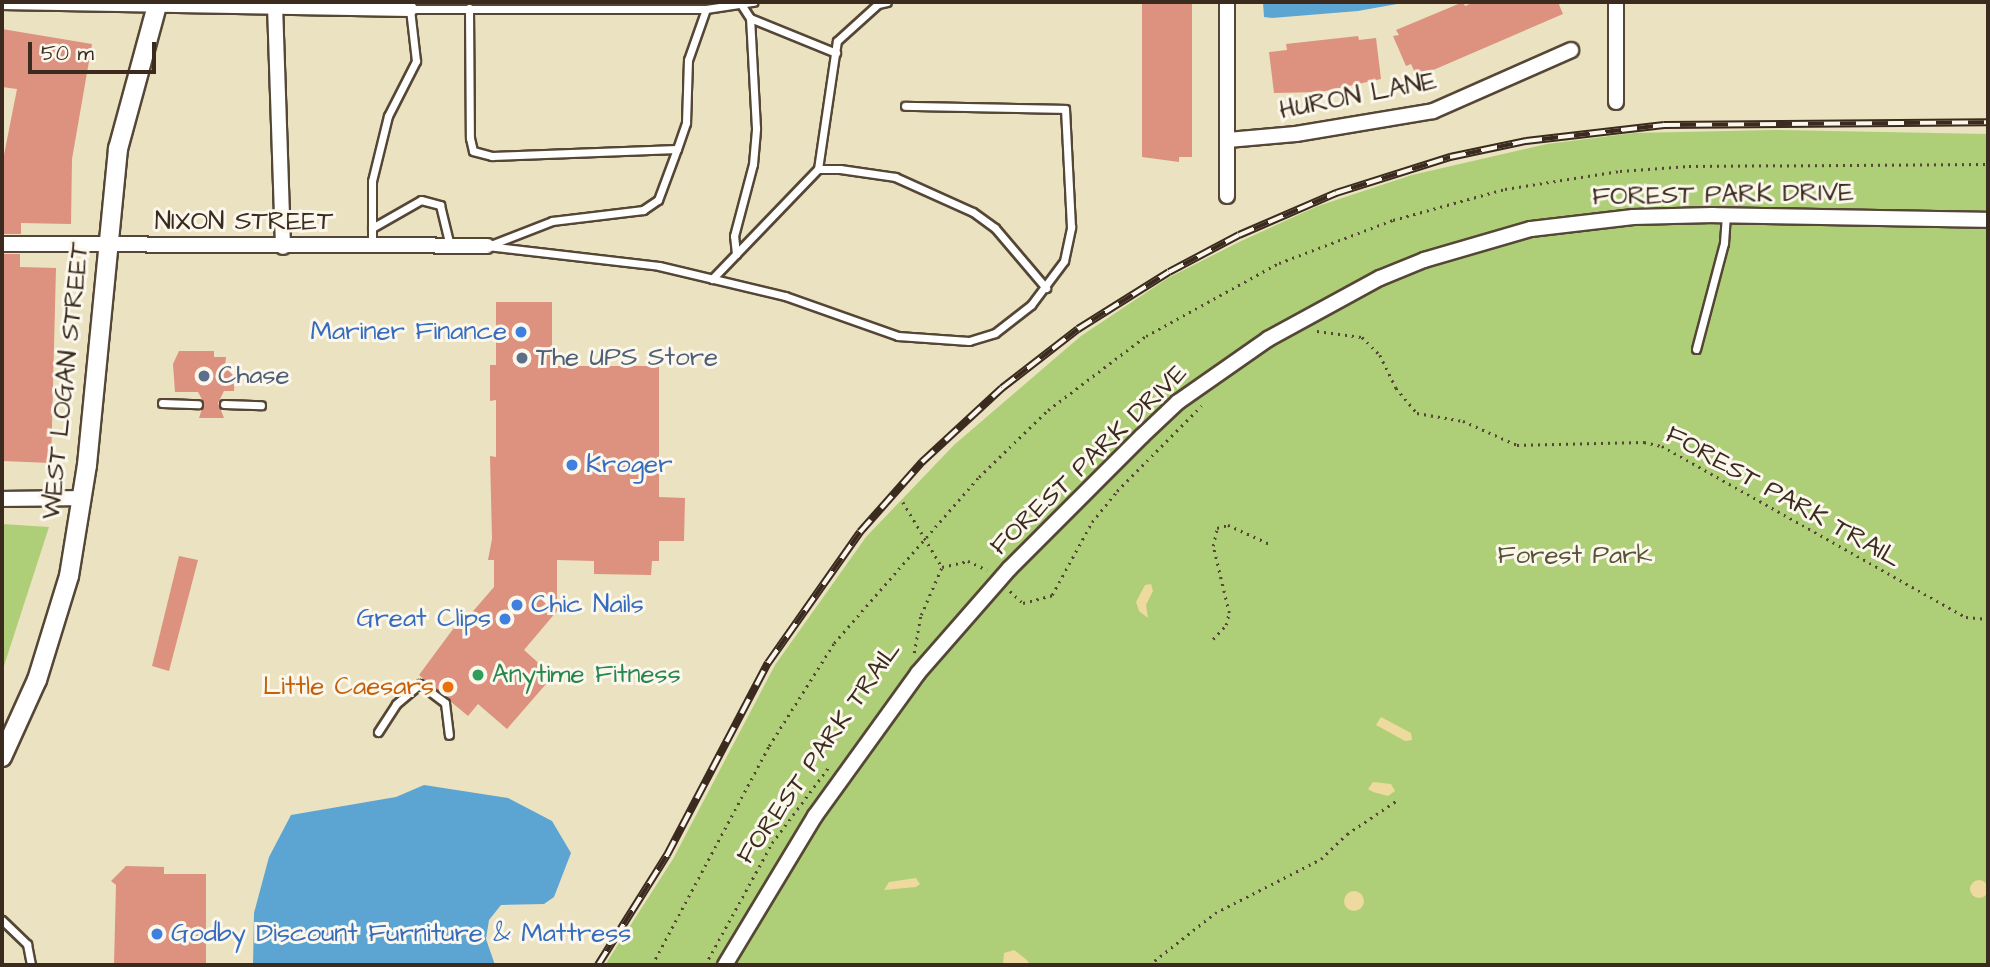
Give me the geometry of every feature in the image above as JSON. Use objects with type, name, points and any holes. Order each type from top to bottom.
[{"type":"street","points":[[2,2],[158,2],[410,9]]},
{"type":"street","name":"WEST LOGAN STREET","points":[[2,757],[50,643],[69,576],[82,498],[105,246],[127,104],[158,2]]},
{"type":"street","points":[[1227,2],[1227,196]]},
{"type":"street","points":[[1616,2],[1616,102]]},
{"type":"street","points":[[275,5],[283,247]]},
{"type":"street","name":"HURON LANE","points":[[1228,140],[1296,134],[1433,111],[1571,50]]},
{"type":"street","name":"FOREST PARK DRIVE","points":[[726,965],[849,766],[918,673],[999,581],[1178,402],[1257,346],[1369,283],[1424,260],[1531,229],[1633,217],[1726,215],[1988,220]]},
{"type":"street","name":"NIXON STREET","points":[[2,244],[487,246]]},
{"type":"street","points":[[2,499],[82,498]]},
{"type":"lane","points":[[372,246],[372,181],[388,116],[416,61],[410,9],[706,9],[753,2]]},
{"type":"lane","points":[[712,279],[818,169],[837,41],[878,4],[887,2]]},
{"type":"lane","points":[[736,254],[734,236],[753,163],[756,128],[750,18],[741,4]]},
{"type":"lane","points":[[469,8],[473,151],[492,156],[677,149]]},
{"type":"lane","points":[[487,246],[552,220],[643,210],[658,200],[685,124],[688,60],[706,9]]},
{"type":"lane","points":[[750,18],[835,52]]},
{"type":"lane","points":[[487,246],[622,259],[785,296],[898,336],[969,341],[995,333],[1046,288],[1064,261],[1071,227],[1065,109],[905,106]]},
{"type":"lane","points":[[818,169],[895,177],[973,212],[995,228],[1046,288]]},
{"type":"lane","points":[[372,228],[421,200],[440,205],[450,246]]},
{"type":"lane","points":[[1696,349],[1724,243],[1726,215]]},
{"type":"lane","points":[[162,403],[198,404]]},
{"type":"lane","points":[[224,404],[261,405]]},
{"type":"lane","points":[[378,732],[396,704],[420,684],[445,703],[449,735]]},
{"type":"lane","points":[[2,920],[27,944],[31,965]]},
{"type":"path","points":[[652,965],[769,746],[834,643],[924,537],[1048,410],[1146,336],[1279,263],[1394,220],[1505,189],[1620,171],[1805,163],[1988,164]]},
{"type":"path","name":"FOREST PARK TRAIL","points":[[1308,333],[1323,330],[1362,337],[1380,355],[1396,388],[1425,416],[1463,421],[1517,444],[1644,442],[1662,446],[1966,617],[1988,619]]},
{"type":"path","points":[[903,502],[942,567],[968,561],[999,581],[1023,603],[1052,595],[1092,522],[1117,491],[1203,405]]},
{"type":"path","points":[[1213,639],[1226,625],[1229,613],[1213,546],[1217,528],[1228,525],[1272,545]]},
{"type":"path","name":"FOREST PARK TRAIL","points":[[914,654],[921,615],[942,567]]},
{"type":"path","name":"FOREST PARK TRAIL","points":[[705,965],[772,843],[830,765]]},
{"type":"path","points":[[1149,965],[1215,913],[1321,859],[1347,834],[1399,799]]},
{"type":"green space","name":"Forest Park","points":[[1774,130],[1988,134],[1988,965],[605,965],[673,859],[775,665],[866,537],[954,445],[1081,336],[1168,278],[1239,242],[1318,206],[1412,175],[1547,144],[1634,133]]},
{"type":"green space","points":[[2,524],[49,527],[2,672]]},
{"type":"sand","points":[[1151,584],[1153,591],[1146,605],[1148,618],[1139,611],[1136,602],[1145,585]]},
{"type":"sand","points":[[1381,717],[1411,733],[1412,740],[1405,741],[1376,725]]},
{"type":"sand","points":[[1373,782],[1391,784],[1395,791],[1388,796],[1373,792],[1368,789]]},
{"type":"sand","points":[[916,878],[920,884],[916,887],[884,890],[889,882]]},
{"type":"sand","points":[[1979,880],[1985,883],[1988,889],[1985,895],[1979,898],[1973,895],[1970,889],[1973,883]]},
{"type":"sand","points":[[1354,891],[1361,894],[1364,901],[1361,908],[1354,911],[1347,908],[1344,901],[1347,894]]},
{"type":"sand","points":[[1014,950],[1030,965],[1003,964],[1004,953]]},
{"type":"water","points":[[1263,2],[1408,2],[1358,11],[1272,18],[1264,17]]},
{"type":"water","points":[[424,785],[508,798],[552,821],[571,853],[554,897],[544,904],[501,905],[489,920],[486,939],[495,965],[253,965],[254,913],[269,857],[291,815],[396,797]]},
{"type":"building","points":[[1142,2],[1192,2],[1192,157],[1179,157],[1179,162],[1142,157]]},
{"type":"building","points":[[1463,2],[1465,6],[1475,2],[1558,2],[1563,14],[1417,77],[1411,64],[1406,66],[1393,36],[1399,35],[1396,30]]},
{"type":"building","points":[[2,29],[92,44],[72,159],[71,224],[21,223],[21,234],[2,234],[2,165],[17,89],[2,87]]},
{"type":"building","points":[[1358,36],[1359,40],[1376,38],[1381,79],[1321,92],[1274,93],[1269,52],[1287,50],[1286,44]]},
{"type":"building","points":[[2,254],[20,254],[20,267],[56,268],[51,463],[2,461]]},
{"type":"building","points":[[496,302],[552,302],[552,366],[659,366],[659,497],[685,498],[684,541],[659,541],[659,561],[652,561],[651,575],[594,574],[594,561],[557,560],[557,611],[524,650],[553,676],[507,729],[478,704],[468,716],[419,675],[459,621],[462,624],[494,587],[494,560],[488,560],[492,539],[490,456],[496,457],[496,400],[490,401],[490,365],[496,365]]},
{"type":"building","points":[[179,351],[214,351],[214,357],[226,357],[225,366],[235,366],[234,391],[224,391],[218,403],[224,418],[199,418],[204,403],[198,392],[175,392],[173,364]]},
{"type":"building","points":[[179,556],[198,560],[169,671],[152,666]]},
{"type":"building","points":[[126,866],[164,867],[164,874],[206,874],[206,965],[114,965],[116,885],[111,881]]},
{"type":"railway","points":[[598,965],[667,855],[768,663],[860,532],[922,462],[1002,388],[1078,329],[1169,272],[1239,235],[1336,193],[1450,157],[1526,141],[1664,125],[1988,122]]},
{"type":"place","name":"Mariner Finance","points":[[521,332]]},
{"type":"place","name":"The UPS Store","points":[[522,358]]},
{"type":"place","name":"Chase","points":[[204,376]]},
{"type":"place","name":"Kroger","points":[[572,465]]},
{"type":"place","name":"Chic Nails","points":[[517,605]]},
{"type":"place","name":"Great Clips","points":[[505,619]]},
{"type":"place","name":"Anytime Fitness","points":[[478,675]]},
{"type":"place","name":"Little Caesars","points":[[448,687]]},
{"type":"place","name":"Godby Discount Furniture & Mattress","points":[[157,934]]}]
